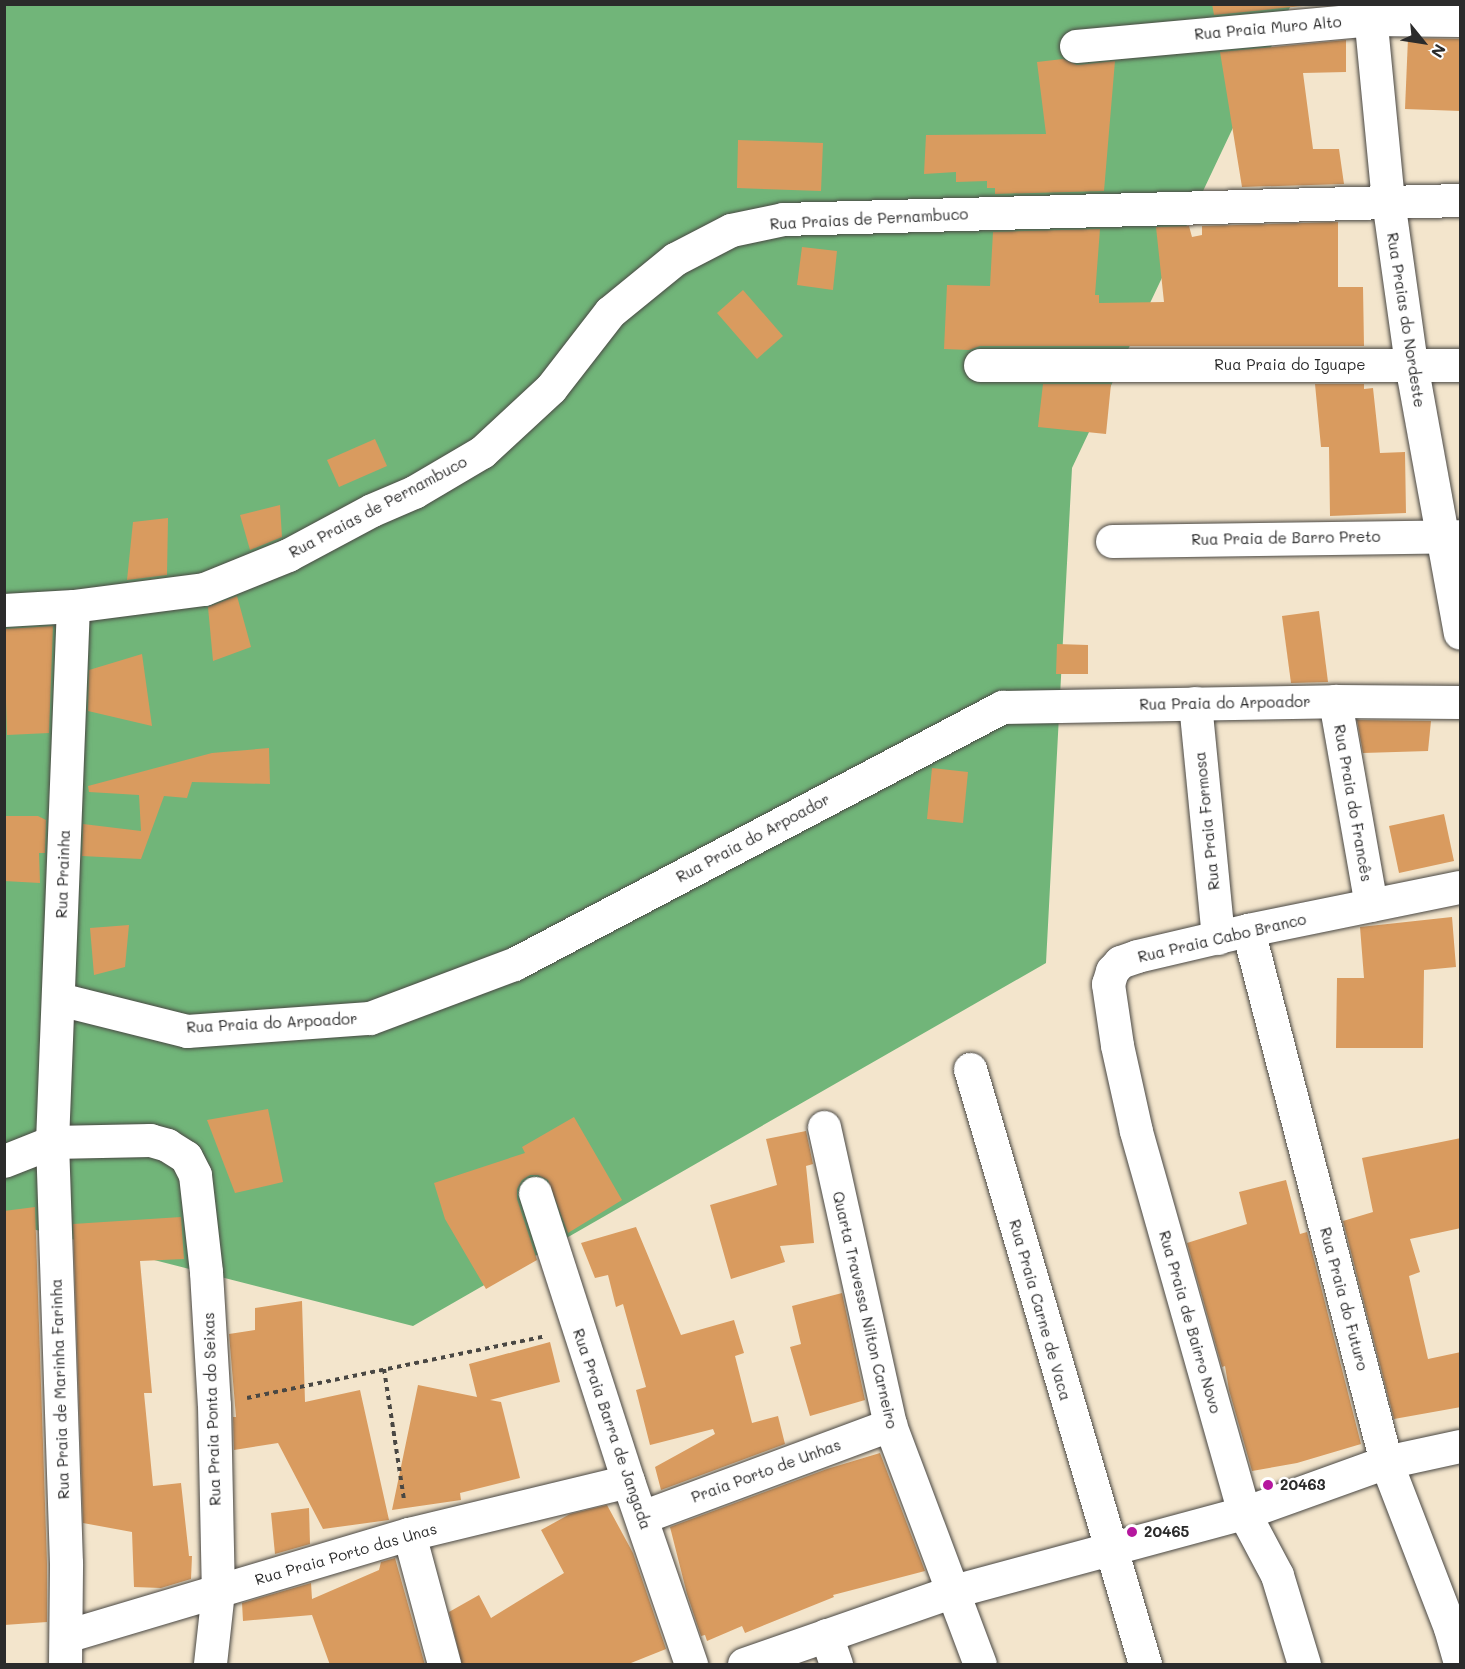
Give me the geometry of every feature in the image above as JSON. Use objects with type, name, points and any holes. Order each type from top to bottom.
[{"type":"street","name":"Rua Praia Muro Alto","points":[[1076,46],[1370,12],[1461,20]]},
{"type":"street","name":"Rua Praias do Nordeste","points":[[1370,12],[1388,200],[1411,364],[1452,536],[1461,633]]},
{"type":"street","name":"Rua Praias de Pernambuco","points":[[4,610],[73,606],[204,589],[288,555],[372,510],[414,492],[482,452],[551,387],[610,312],[675,259],[731,230],[783,219],[1388,200],[1461,200]]},
{"type":"street","name":"Rua Praia do Iguape","points":[[980,365],[1120,367],[1461,365]]},
{"type":"street","name":"Rua Praia de Barro Preto","points":[[1112,541],[1452,536]]},
{"type":"street","name":"Rua Prainha","points":[[52,1142],[73,606]]},
{"type":"street","name":"Rua Praia do Arpoador","points":[[59,999],[187,1031],[370,1018],[514,964],[1002,707],[1335,701],[1461,702]]},
{"type":"street","name":"Rua Praia do Francês","points":[[1335,701],[1371,905]]},
{"type":"street","name":"Rua Praia Formosa","points":[[1195,703],[1233,934]]},
{"type":"street","name":"Rua Praia Cabo Branco","points":[[1136,1131],[1109,1001],[1108,984],[1112,971],[1120,962],[1233,934],[1461,887]]},
{"type":"street","name":"Rua Praia do Futuro","points":[[1233,934],[1386,1462],[1461,1662]]},
{"type":"street","name":"Rua Praia Carne de Vaca","points":[[970,1069],[1145,1665]]},
{"type":"street","name":"Quarta Travessa Nilton Carneiro","points":[[824,1127],[890,1425],[980,1665]]},
{"type":"street","name":"Rua Praia de Bairro Novo","points":[[1136,1131],[1244,1513],[1277,1575],[1304,1665]]},
{"type":"street","name":"Rua Praia Ponta do Seixas","points":[[52,1142],[150,1140],[166,1145],[186,1157],[195,1175],[201,1220],[214,1405],[218,1591],[210,1665]]},
{"type":"street","points":[[4,1161],[52,1142]]},
{"type":"street","name":"Rua Praia de Marinha Farinha","points":[[52,1142],[66,1563],[65,1651]]},
{"type":"street","name":"Rua Praia Barra de Jangada","points":[[535,1193],[628,1481],[691,1665]]},
{"type":"street","name":"Praia Porto de Unhas","points":[[642,1517],[890,1425]]},
{"type":"street","points":[[744,1665],[831,1650],[900,1612],[954,1592],[1244,1513],[1386,1462],[1461,1446]]},
{"type":"street","name":"Rua Praia Porto das Unas","points":[[65,1651],[218,1591],[409,1534],[628,1481]]},
{"type":"street","points":[[409,1534],[444,1665]]},
{"type":"path","points":[[214,1405],[579,1329]]},
{"type":"path","points":[[384,1369],[409,1534]]},
{"type":"green space","points":[[4,5],[1291,5],[1072,468],[1046,963],[413,1326],[5,1222]]},
{"type":"building","points":[[1212,4],[1323,4],[1214,15]]},
{"type":"building","points":[[1408,38],[1461,39],[1461,111],[1405,109]]},
{"type":"building","points":[[1346,40],[1346,72],[1303,73],[1313,149],[1339,149],[1344,184],[1242,187],[1220,52]]},
{"type":"building","points":[[1063,59],[1077,65],[1115,61],[1104,191],[995,194],[995,188],[987,188],[987,181],[956,182],[956,172],[924,174],[926,135],[1046,134],[1037,62]]},
{"type":"building","points":[[738,140],[823,143],[821,191],[737,188]]},
{"type":"building","points":[[1338,222],[1338,287],[1363,287],[1364,346],[980,346],[969,350],[944,349],[947,285],[990,286],[993,232],[1100,229],[1095,295],[1099,295],[1099,303],[1164,302],[1156,227],[1189,226],[1192,237],[1202,235],[1202,226]]},
{"type":"building","points":[[802,247],[837,251],[833,290],[797,285]]},
{"type":"building","points":[[743,290],[783,336],[757,359],[717,313]]},
{"type":"building","points":[[1043,384],[1111,384],[1106,434],[1038,427]]},
{"type":"building","points":[[1315,384],[1364,384],[1364,389],[1373,388],[1380,453],[1405,452],[1406,513],[1330,516],[1329,447],[1321,447]]},
{"type":"building","points":[[375,439],[387,466],[339,487],[327,460]]},
{"type":"building","points":[[280,505],[282,537],[250,550],[240,515]]},
{"type":"building","points":[[168,518],[167,575],[127,580],[133,522]]},
{"type":"building","points":[[237,596],[251,647],[213,661],[208,607]]},
{"type":"building","points":[[1319,611],[1328,682],[1291,683],[1282,616]]},
{"type":"building","points":[[53,626],[49,733],[7,735],[4,629]]},
{"type":"building","points":[[1057,644],[1088,645],[1088,674],[1056,674]]},
{"type":"building","points":[[142,654],[152,726],[88,711],[89,670]]},
{"type":"building","points":[[1357,720],[1431,721],[1428,751],[1363,753]]},
{"type":"building","points":[[269,748],[270,784],[192,782],[187,798],[164,796],[141,859],[82,856],[83,824],[141,831],[139,795],[89,792],[88,786],[212,753]]},
{"type":"building","points":[[932,768],[968,772],[963,823],[927,819]]},
{"type":"building","points":[[1444,814],[1454,861],[1399,873],[1389,826]]},
{"type":"building","points":[[4,816],[38,816],[46,820],[45,853],[39,853],[40,883],[4,881]]},
{"type":"building","points":[[1452,917],[1456,967],[1424,970],[1423,1048],[1336,1048],[1337,978],[1364,978],[1360,927]]},
{"type":"building","points":[[129,925],[125,967],[94,975],[90,928]]},
{"type":"building","points":[[268,1109],[283,1182],[235,1193],[207,1120]]},
{"type":"building","points":[[574,1117],[622,1200],[568,1233],[548,1180],[538,1175],[530,1175],[522,1180],[517,1189],[517,1199],[537,1260],[486,1289],[445,1219],[434,1183],[525,1153],[522,1147]]},
{"type":"building","points":[[806,1131],[813,1164],[806,1166],[814,1243],[780,1246],[785,1262],[731,1279],[710,1205],[777,1185],[766,1139]]},
{"type":"building","points":[[1461,1138],[1461,1228],[1410,1239],[1420,1272],[1409,1276],[1428,1359],[1461,1352],[1461,1407],[1394,1419],[1343,1221],[1373,1212],[1362,1158]]},
{"type":"building","points":[[1286,1180],[1300,1234],[1307,1232],[1361,1444],[1297,1463],[1252,1471],[1229,1390],[1225,1366],[1222,1367],[1187,1243],[1247,1224],[1239,1192]]},
{"type":"building","points":[[35,1207],[47,1622],[4,1625],[4,1211]]},
{"type":"building","points":[[181,1217],[184,1259],[140,1261],[152,1393],[144,1393],[153,1486],[181,1483],[189,1556],[192,1556],[191,1579],[161,1588],[134,1587],[132,1532],[83,1523],[73,1224]]},
{"type":"building","points":[[636,1227],[681,1335],[734,1320],[744,1353],[735,1356],[752,1423],[778,1416],[785,1444],[661,1490],[655,1467],[715,1434],[713,1429],[650,1445],[636,1390],[646,1387],[623,1304],[616,1307],[608,1275],[595,1278],[581,1243]]},
{"type":"building","points":[[842,1293],[865,1400],[810,1416],[790,1347],[801,1344],[792,1306]]},
{"type":"building","points":[[302,1301],[305,1402],[360,1390],[389,1520],[323,1529],[278,1443],[234,1450],[233,1417],[236,1417],[229,1334],[255,1330],[255,1308]]},
{"type":"building","points":[[550,1342],[560,1382],[490,1400],[501,1402],[520,1478],[460,1493],[461,1500],[392,1510],[418,1385],[477,1397],[469,1364]]},
{"type":"building","points":[[880,1453],[925,1571],[833,1595],[834,1597],[745,1633],[742,1626],[707,1641],[705,1635],[701,1636],[687,1594],[670,1527],[827,1469]]},
{"type":"building","points":[[607,1505],[633,1553],[666,1649],[626,1665],[462,1665],[449,1612],[479,1595],[491,1618],[564,1573],[541,1530],[570,1514]]},
{"type":"building","points":[[309,1508],[310,1544],[275,1554],[271,1513]]},
{"type":"building","points":[[395,1558],[425,1665],[330,1665],[312,1615],[243,1621],[242,1603],[311,1583],[312,1599],[379,1570],[381,1562]]},
{"type":"place","name":"20463","points":[[1268,1485]]},
{"type":"place","name":"20465","points":[[1132,1532]]}]
